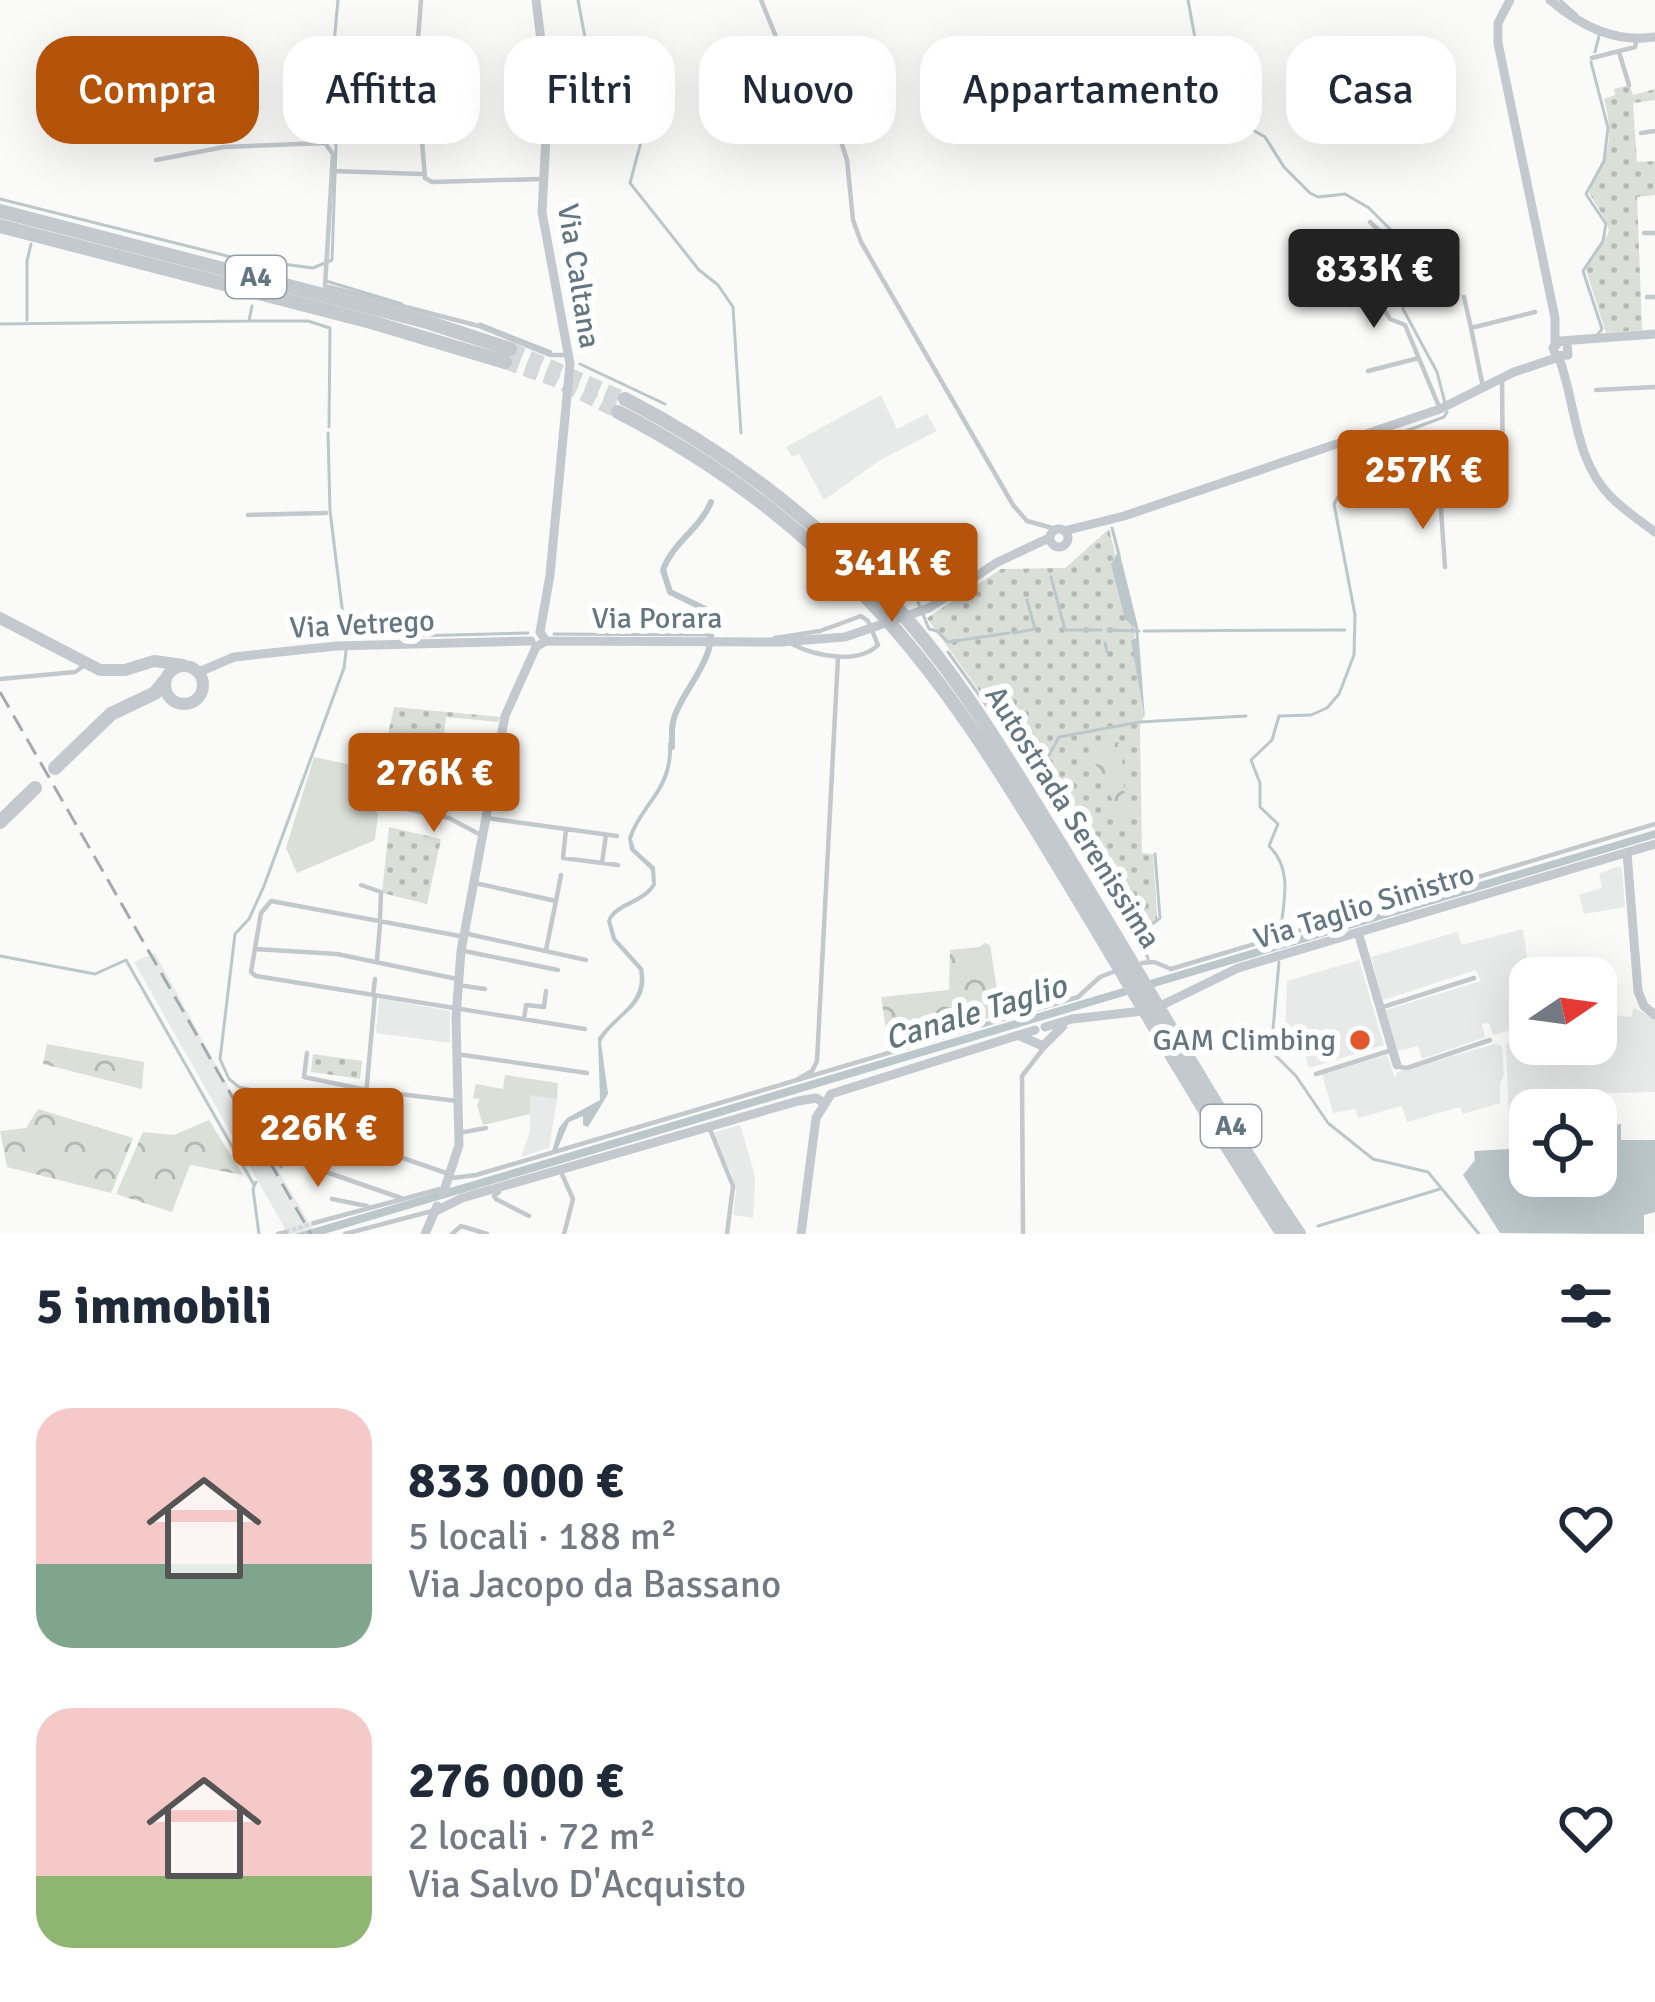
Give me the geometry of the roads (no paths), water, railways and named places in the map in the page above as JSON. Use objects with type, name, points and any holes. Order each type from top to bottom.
[{"type":"highway","name":"A4","points":[[0,211],[428,322],[507,356],[0,226]]},
{"type":"highway","name":"Autostrada Serenissima","points":[[621,405],[770,509],[885,617],[983,746],[1299,1234]]},
{"type":"highway","points":[[55,768],[110,714],[151,695],[165,680]]},
{"type":"highway","points":[[151,695],[170,698]]},
{"type":"highway","points":[[0,822],[35,788]]},
{"type":"highway","name":"Autostrada Serenissima","points":[[1160,1020],[1281,1234]]},
{"type":"main road","name":"Via Caltana","points":[[425,1234],[447,1196],[459,1133],[456,1054],[461,951],[505,716],[538,640],[550,575],[570,355],[544,228],[548,98],[536,0]]},
{"type":"main road","points":[[1551,1],[1589,27],[1654,41]]},
{"type":"main road","points":[[1510,2],[1498,23],[1498,43],[1581,443],[1610,497],[1655,532]]},
{"type":"main road","points":[[1555,318],[1568,334],[1588,341]]},
{"type":"main road","name":"Via Porara","points":[[538,640],[787,642],[865,632],[929,608],[996,563],[1054,535],[1087,528],[1445,406],[1588,341],[1655,334]]},
{"type":"main road","points":[[0,618],[85,665],[125,670],[158,662],[199,672]]},
{"type":"main road","name":"Via Vetrego","points":[[170,698],[182,704],[195,701],[203,685],[199,672],[234,657],[336,646],[538,640]]},
{"type":"main road","points":[[158,662],[170,698]]},
{"type":"main road","points":[[165,680],[183,665]]},
{"type":"main road","name":"Via Taglio Sinistro","points":[[447,1196],[504,1186],[806,1099],[823,1102],[846,1087],[1013,1034],[1041,1037],[1091,1018],[1152,1010],[1238,968],[1655,844]]},
{"type":"main road","points":[[1627,853],[1638,991],[1644,1006],[1655,1015]]},
{"type":"main road","points":[[1358,932],[1396,1065]]},
{"type":"main road","points":[[801,1234],[814,1130],[823,1102]]},
{"type":"street","points":[[421,0],[416,66],[424,174],[432,182],[542,179]]},
{"type":"street","points":[[761,0],[774,36]]},
{"type":"street","points":[[1592,58],[1636,46],[1637,39]]},
{"type":"street","points":[[1619,52],[1629,85]]},
{"type":"street","points":[[1641,133],[1655,131]]},
{"type":"street","points":[[156,160],[224,147],[321,142],[332,149],[335,171],[322,283],[479,326],[550,355],[570,355]]},
{"type":"street","points":[[842,144],[861,242],[1013,505],[1027,521],[1054,535]]},
{"type":"street","points":[[335,171],[424,174]]},
{"type":"street","points":[[1370,222],[1383,234],[1392,275],[1383,308],[1390,319],[1405,325],[1445,406]]},
{"type":"street","points":[[1644,233],[1655,233]]},
{"type":"street","points":[[1464,297],[1483,387]]},
{"type":"street","points":[[1471,328],[1535,312]]},
{"type":"street","points":[[1368,371],[1420,358]]},
{"type":"street","points":[[1409,497],[1503,487],[1502,378]]},
{"type":"street","points":[[1596,390],[1655,387]]},
{"type":"street","points":[[1440,494],[1445,567]]},
{"type":"street","points":[[248,514],[326,513]]},
{"type":"street","points":[[754,642],[820,631],[865,617],[877,649],[838,657],[787,642]]},
{"type":"street","points":[[794,1082],[812,1071],[817,1061],[838,657]]},
{"type":"street","points":[[0,679],[75,672],[85,665]]},
{"type":"street","points":[[388,805],[449,818],[484,835]]},
{"type":"street","points":[[487,818],[617,836]]},
{"type":"street","points":[[1142,963],[1171,969],[1655,824]]},
{"type":"street","points":[[566,829],[563,857],[617,865]]},
{"type":"street","points":[[602,863],[606,835]]},
{"type":"street","points":[[546,950],[561,874]]},
{"type":"street","points":[[475,883],[556,901]]},
{"type":"street","points":[[361,885],[381,892],[377,960]]},
{"type":"street","points":[[585,1029],[256,976],[251,970],[261,913],[271,901],[586,960]]},
{"type":"street","points":[[255,949],[337,953],[485,988]]},
{"type":"street","points":[[461,951],[558,970]]},
{"type":"street","points":[[345,1234],[426,1210],[476,1175],[1082,995],[1100,977],[1113,972]]},
{"type":"street","points":[[1380,1008],[1474,978]]},
{"type":"street","points":[[355,1119],[367,1090],[375,979]]},
{"type":"street","points":[[524,1019],[526,1005],[544,1007],[546,991]]},
{"type":"street","points":[[1023,1234],[1022,1084],[1041,1037]]},
{"type":"street","points":[[1396,1065],[1407,1068],[1490,1040]]},
{"type":"street","points":[[1316,1074],[1392,1050]]},
{"type":"street","points":[[307,1052],[304,1077],[457,1100]]},
{"type":"street","points":[[456,1054],[587,1073]]},
{"type":"street","points":[[709,1127],[734,1186],[727,1234]]},
{"type":"street","points":[[459,1133],[486,1128]]},
{"type":"street","points":[[291,1130],[374,1148],[447,1196]]},
{"type":"street","points":[[330,1141],[323,1171],[401,1198]]},
{"type":"street","points":[[560,1169],[573,1199],[564,1234]]},
{"type":"street","points":[[504,1186],[494,1198],[529,1216]]},
{"type":"street","points":[[314,1223],[401,1198],[447,1196]]},
{"type":"street","points":[[332,1199],[370,1207]]},
{"type":"street","points":[[452,1234],[461,1226],[487,1234]]},
{"type":"waterway","points":[[262,267],[267,262],[313,268],[332,260],[336,147],[331,76],[338,0]]},
{"type":"waterway","points":[[578,0],[589,59],[637,118],[642,138],[630,183],[733,307],[741,433]]},
{"type":"waterway","points":[[1188,0],[1201,71],[1239,122],[1265,137],[1284,167],[1310,193],[1318,197],[1345,194],[1369,208],[1391,230],[1402,278],[1403,309],[1437,372],[1445,403]]},
{"type":"waterway","points":[[1560,0],[1577,15]]},
{"type":"waterway","points":[[1595,52],[1599,36]]},
{"type":"waterway","points":[[1591,62],[1608,128],[1604,161],[1586,194],[1606,224],[1603,241],[1583,271],[1602,329],[1598,334]]},
{"type":"waterway","points":[[0,199],[255,263]]},
{"type":"waterway","points":[[27,320],[31,244]]},
{"type":"waterway","points":[[326,281],[402,304]]},
{"type":"waterway","points":[[252,306],[249,321],[308,321],[330,328],[329,427]]},
{"type":"waterway","points":[[0,324],[249,321]]},
{"type":"waterway","points":[[480,324],[551,352]]},
{"type":"waterway","points":[[580,364],[665,404]]},
{"type":"waterway","points":[[1280,935],[1284,877],[1269,846],[1278,824],[1260,807],[1260,783],[1251,760],[1272,740],[1279,716],[1311,715],[1327,708],[1339,694],[1354,655],[1355,615],[1334,504],[1344,486],[1346,460],[1360,448],[1447,412]]},
{"type":"waterway","points":[[328,433],[330,511],[346,640]]},
{"type":"waterway","points":[[672,747],[674,718],[702,667],[711,639],[705,609],[670,592],[663,570],[711,502]]},
{"type":"waterway","points":[[1112,528],[1119,555]]},
{"type":"waterway","points":[[1051,577],[1065,630],[1101,630]]},
{"type":"waterway","points":[[894,587],[909,591]]},
{"type":"waterway","points":[[916,597],[929,629],[948,642],[1009,633]]},
{"type":"waterway","points":[[1013,633],[1035,629],[1027,600]]},
{"type":"waterway","points":[[1108,630],[1139,631]]},
{"type":"waterway","points":[[1144,631],[1345,630]]},
{"type":"waterway","points":[[412,636],[528,633]]},
{"type":"waterway","points":[[554,634],[710,635]]},
{"type":"waterway","points":[[1105,643],[1107,652]]},
{"type":"waterway","points":[[281,1167],[279,1150],[291,1098],[239,1087],[229,1079],[220,1059],[235,934],[249,919],[264,886],[344,668],[346,651]]},
{"type":"waterway","points":[[948,652],[992,713]]},
{"type":"waterway","points":[[1040,772],[1059,737],[1140,722],[1246,716]]},
{"type":"waterway","points":[[1000,725],[1034,770]]},
{"type":"waterway","points":[[1039,779],[1082,854]]},
{"type":"waterway","points":[[1137,936],[1160,918],[1155,854]]},
{"type":"waterway","points":[[1088,863],[1148,959]]},
{"type":"waterway","points":[[0,956],[95,974],[126,960],[254,1185]]},
{"type":"waterway","points":[[1279,962],[1272,1040],[1275,1055],[1296,1076],[1328,1123],[1373,1159],[1428,1172],[1479,1234]]},
{"type":"waterway","points":[[256,1182],[259,1234]]},
{"type":"waterway","points":[[1318,1226],[1440,1189]]},
{"type":"tunnel","points":[[510,349],[625,399]]},
{"type":"tunnel","points":[[505,362],[555,380],[618,412]]},
{"type":"tunnel","points":[[286,1232],[314,1223]]},
{"type":"railway","points":[[0,692],[311,1234]]},
{"type":"place","name":"GAM Climbing","points":[[1360,1040]]},
{"type":"water label","name":"Canale Taglio","points":[[975,1011]]}]
